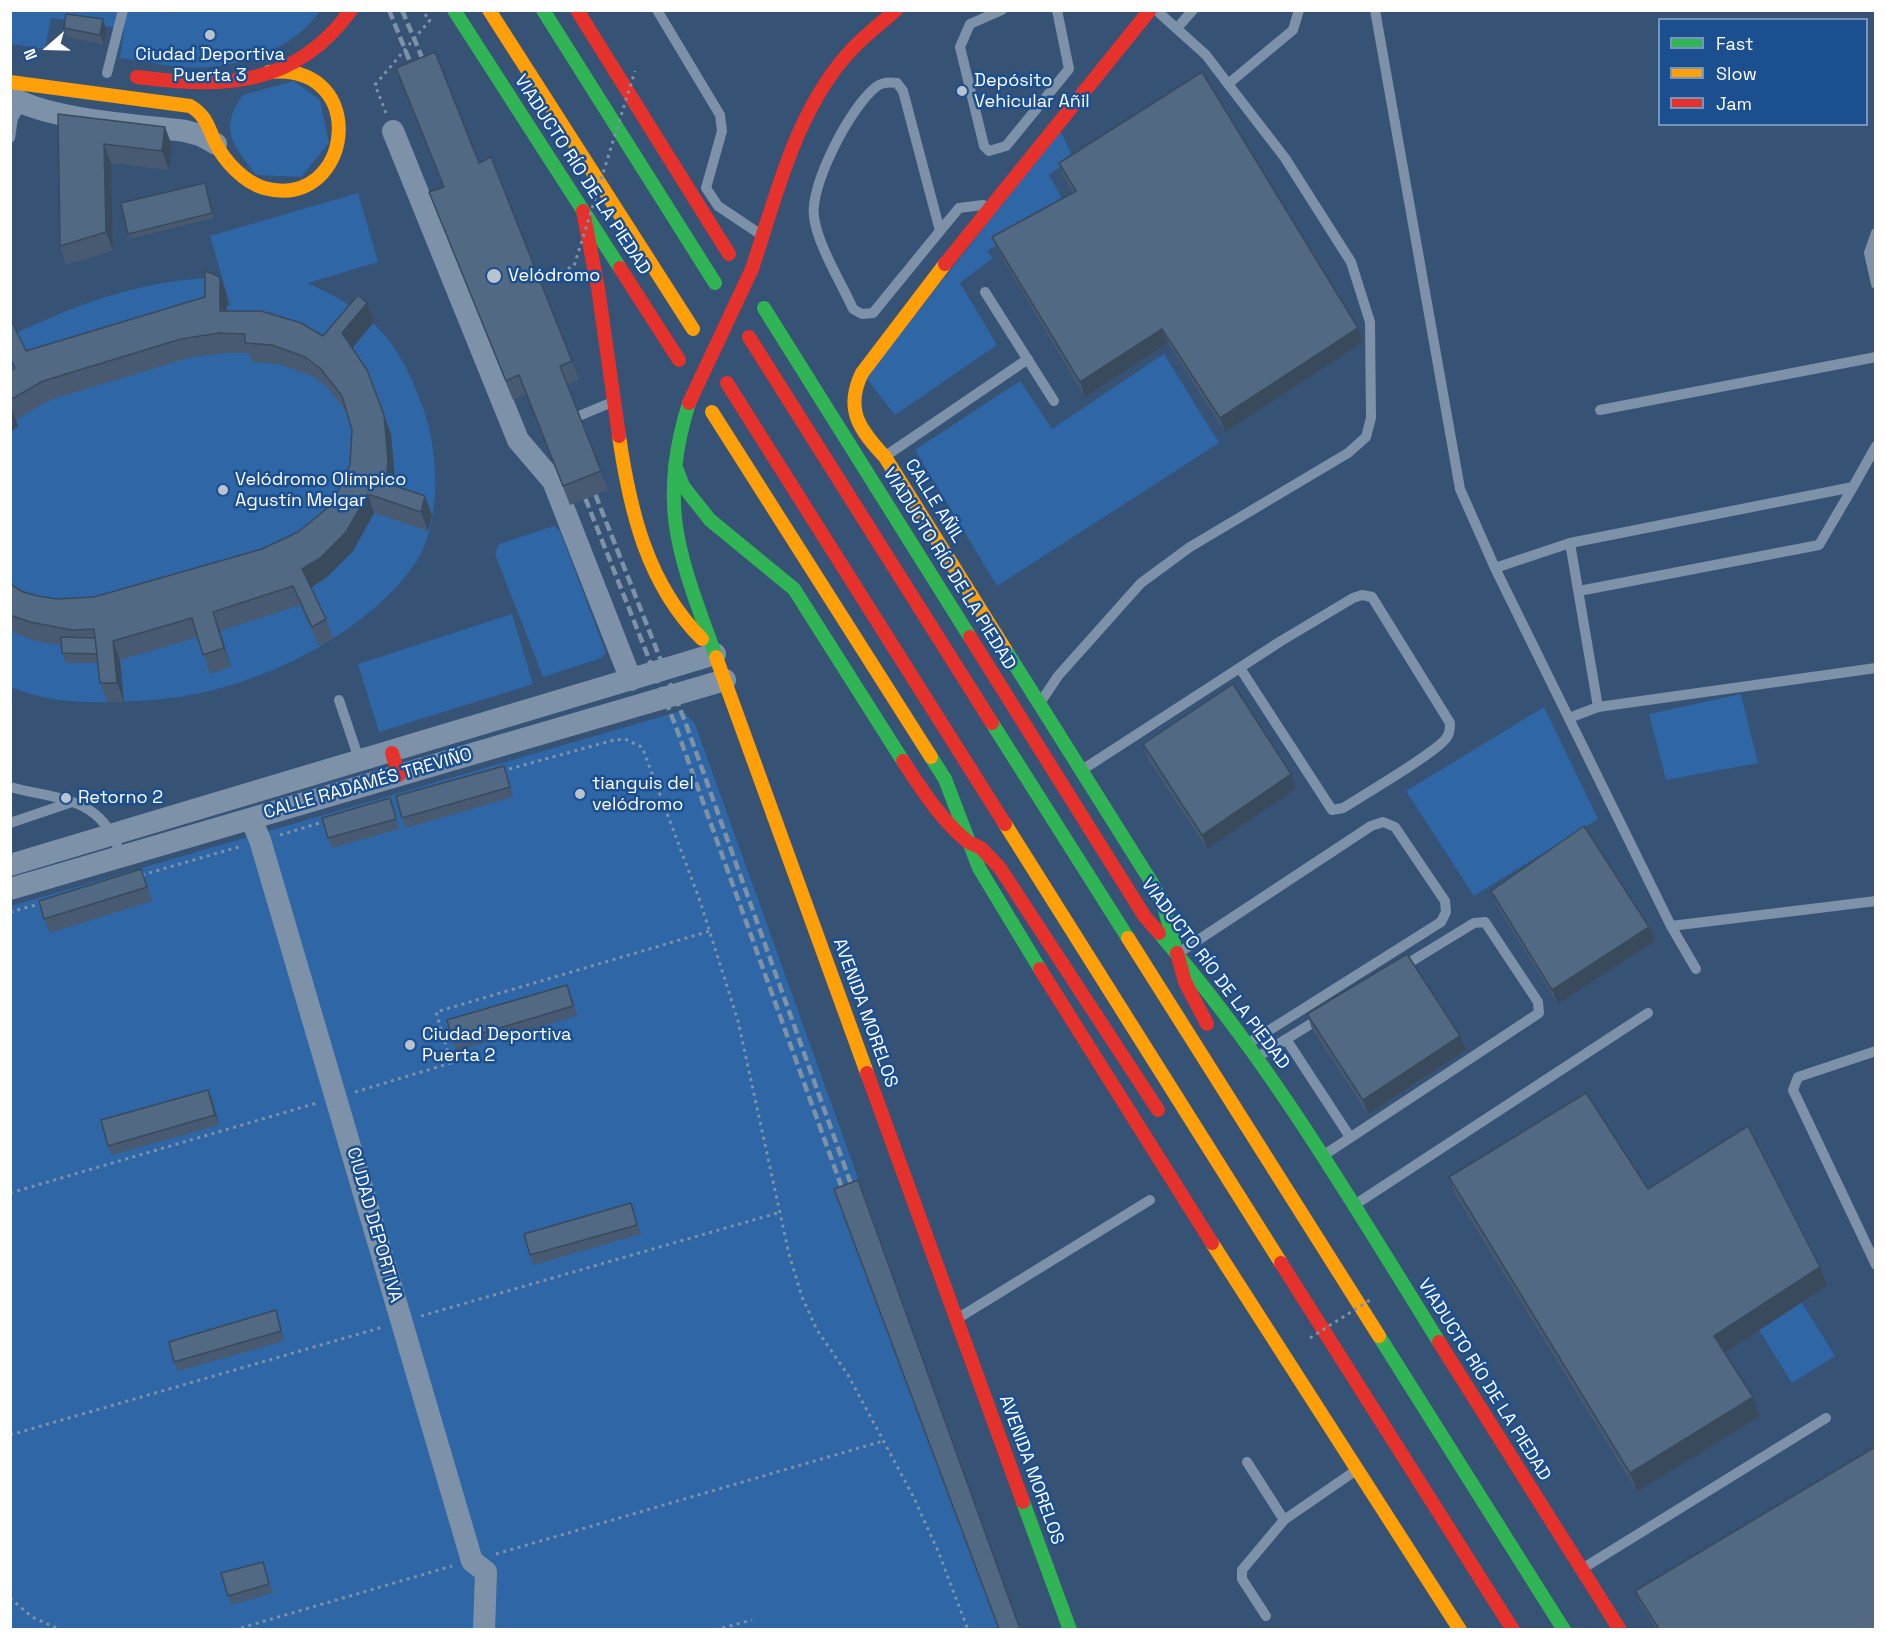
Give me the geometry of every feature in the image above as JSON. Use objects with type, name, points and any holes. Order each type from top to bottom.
[{"type":"main road","points":[[269,72],[312,51],[336,30],[351,10]]},
{"type":"main road","name":"VIADUCTO RÍO DE LA PIEDAD","points":[[454,10],[678,360]]},
{"type":"main road","name":"VIADUCTO RÍO DE LA PIEDAD","points":[[489,10],[693,329]]},
{"type":"main road","points":[[543,10],[715,282]]},
{"type":"main road","points":[[577,10],[729,254]]},
{"type":"main road","points":[[764,237],[787,162],[815,98],[855,44],[896,10]]},
{"type":"main road","name":"CALLE AÑIL","points":[[1147,12],[992,204],[862,373],[852,396],[854,417],[863,435],[885,457],[1163,903],[1185,982],[1214,1036]]},
{"type":"main road","points":[[10,82],[190,106],[202,112],[211,126],[216,144],[241,175],[268,189],[293,189],[316,179],[327,168],[340,144],[341,118],[337,105],[309,78],[284,70],[209,84],[102,72]]},
{"type":"main road","points":[[584,211],[595,260],[627,492],[648,561],[668,599],[715,654]]},
{"type":"main road","name":"AVENIDA MORELOS","points":[[764,237],[752,269],[689,403],[673,458],[670,503],[674,528],[688,579],[1070,1629]]},
{"type":"main road","name":"VIADUCTO RÍO DE LA PIEDAD","points":[[764,308],[1145,917],[1177,953],[1257,1057],[1620,1629]]},
{"type":"main road","points":[[749,337],[1564,1629]]},
{"type":"main road","points":[[727,383],[1513,1629]]},
{"type":"main road","points":[[712,412],[945,779],[968,842],[1006,915],[1276,1345],[1460,1629]]},
{"type":"main road","points":[[673,458],[684,489],[699,511],[739,547],[778,573],[794,589],[932,806],[948,826],[968,842],[981,848],[1000,868],[1168,1123]]},
{"type":"main road","points":[[392,753],[399,775]]},
{"type":"main road","points":[[1254,1111],[1275,1149],[1292,1195]]},
{"type":"main road","points":[[1217,1188],[1280,1261]]},
{"type":"street","points":[[16,100],[47,112],[185,131],[200,135],[216,144]]},
{"type":"street","points":[[393,131],[475,306],[518,440],[553,481],[631,680]]},
{"type":"street","name":"CALLE RADAMÉS TREVIÑO","points":[[10,865],[392,753],[715,654]]},
{"type":"street","name":"CALLE RADAMÉS TREVIÑO","points":[[10,889],[725,680]]},
{"type":"street","name":"CIUDAD DEPORTIVA","points":[[251,819],[260,840],[472,1561],[486,1572],[484,1629]]},
{"type":"lane","points":[[102,72],[123,10]]},
{"type":"lane","points":[[657,10],[720,115],[722,131],[706,188],[718,206],[764,237]]},
{"type":"lane","points":[[1002,10],[970,24],[960,47],[984,146],[989,151],[1006,146],[1069,69],[1057,10]]},
{"type":"lane","points":[[1178,27],[1193,10]]},
{"type":"lane","points":[[1228,84],[1293,30],[1299,10]]},
{"type":"lane","points":[[1374,10],[1460,489],[1495,568],[1671,926],[1696,969]]},
{"type":"lane","points":[[1039,704],[1058,676],[1141,583],[1190,547],[1348,453],[1366,437],[1371,418],[1371,322],[1351,262],[1285,158],[1206,55],[1178,27],[1147,12]]},
{"type":"lane","points":[[940,231],[903,91],[897,83],[887,82],[875,87],[837,139],[829,155],[813,214],[817,230],[853,309],[862,314],[873,313],[959,208],[992,204]]},
{"type":"lane","points":[[10,138],[16,100]]},
{"type":"lane","points":[[1875,233],[1869,252],[1875,284]]},
{"type":"lane","points":[[985,292],[1054,401]]},
{"type":"lane","points":[[1600,410],[1875,357]]},
{"type":"lane","points":[[885,457],[1028,359]]},
{"type":"lane","points":[[579,416],[613,402]]},
{"type":"lane","points":[[1579,591],[1819,545],[1875,446]]},
{"type":"lane","points":[[1495,568],[1570,543],[1853,487]]},
{"type":"lane","points":[[1570,543],[1598,707]]},
{"type":"lane","points":[[1082,770],[1240,668],[1353,597],[1362,595],[1372,597],[1450,723],[1450,731],[1447,738],[1431,751],[1343,808],[1332,810],[1240,668]]},
{"type":"lane","points":[[1569,718],[1598,707],[1875,668]]},
{"type":"lane","points":[[339,700],[360,762]]},
{"type":"lane","points":[[10,787],[80,803],[101,817],[114,835],[121,857]]},
{"type":"lane","points":[[10,823],[72,801]]},
{"type":"lane","points":[[1177,953],[1371,826],[1383,822],[1395,827],[1445,901],[1446,912],[1441,922],[1248,1044]]},
{"type":"lane","points":[[1671,926],[1875,901]]},
{"type":"lane","points":[[1322,1157],[1539,1013],[1538,1002],[1485,922],[1474,923],[1395,972]]},
{"type":"lane","points":[[1257,1057],[1335,1008]]},
{"type":"lane","points":[[1353,1206],[1648,1013]]},
{"type":"lane","points":[[1286,1039],[1350,1137]]},
{"type":"lane","points":[[1875,1051],[1798,1077],[1793,1090],[1875,1265]]},
{"type":"lane","points":[[957,1318],[1150,1200]]},
{"type":"lane","points":[[1582,1569],[1826,1418]]},
{"type":"lane","points":[[1247,1462],[1284,1520]]},
{"type":"lane","points":[[1266,1616],[1242,1579],[1242,1570],[1284,1520],[1358,1469]]},
{"type":"path","points":[[393,131],[375,85],[429,20],[421,10]]},
{"type":"path","points":[[540,280],[574,266],[635,71]]},
{"type":"path","points":[[491,774],[614,740],[636,742],[642,747],[710,931],[738,1021],[789,1254],[802,1297],[817,1330],[848,1375],[883,1441],[938,1551],[969,1629]]},
{"type":"path","points":[[135,876],[336,818]]},
{"type":"path","points":[[10,912],[45,903]]},
{"type":"path","points":[[10,1193],[451,1064],[436,1012],[710,931]]},
{"type":"path","points":[[1310,1338],[1370,1300]]},
{"type":"path","points":[[234,1629],[883,1441]]},
{"type":"path","points":[[10,1598],[32,1617],[61,1629]]},
{"type":"path","points":[[715,1629],[752,1620]]},
{"type":"shaded area","name":"Ciudad Deportiva Puerta 3","points":[[11,11],[320,11],[298,34],[270,51],[239,62],[197,68],[120,58],[124,29],[51,18],[45,49],[11,44]]},
{"type":"shaded area","points":[[294,81],[320,100],[329,143],[301,177],[256,175],[232,138],[230,128],[235,108],[243,95]]},
{"type":"shaded area","points":[[1060,130],[1073,158],[1049,175],[1065,204],[987,251],[993,258],[960,283],[997,345],[895,415],[866,378]]},
{"type":"shaded area","name":"Velódromo Olímpico Agustín Melgar","points":[[358,193],[378,262],[308,283],[350,306],[381,331],[404,363],[414,384],[428,425],[435,465],[434,507],[424,546],[416,562],[396,587],[345,631],[284,665],[221,688],[171,698],[100,702],[48,698],[11,687],[10,336],[107,296],[183,280],[210,278],[212,290],[227,296],[227,306],[230,305],[210,236]]},
{"type":"shaded area","points":[[1164,354],[1219,443],[997,586],[915,450],[1020,381],[1052,429]]},
{"type":"shaded area","points":[[554,526],[560,531],[606,653],[601,658],[543,677],[495,554],[499,544]]},
{"type":"shaded area","points":[[512,614],[533,684],[379,732],[358,664]]},
{"type":"shaded area","points":[[1741,694],[1758,763],[1666,780],[1649,714]]},
{"type":"shaded area","points":[[1544,707],[1598,819],[1474,896],[1406,791]]},
{"type":"shaded area","name":"Ciudad Deportiva Puerta 2","points":[[677,712],[685,713],[695,724],[1020,1629],[11,1629],[11,906]]},
{"type":"shaded area","points":[[1799,1298],[1835,1356],[1792,1383],[1756,1325]]},
{"type":"building","points":[[66,14],[103,19],[100,35],[64,28]]},
{"type":"building","points":[[435,52],[479,163],[491,157],[572,361],[560,366],[601,471],[563,486],[519,375],[506,381],[429,192],[444,187],[396,68]]},
{"type":"building","points":[[1202,72],[1358,328],[1220,418],[1162,329],[1080,382],[992,237],[1076,191],[1059,163]]},
{"type":"building","points":[[58,114],[165,127],[162,151],[104,144],[106,232],[60,246]]},
{"type":"building","points":[[205,183],[212,213],[128,234],[121,203]]},
{"type":"building","points":[[205,271],[220,277],[220,311],[261,311],[301,323],[323,336],[358,295],[367,303],[342,333],[367,370],[384,415],[388,461],[386,483],[425,496],[421,512],[368,494],[346,532],[320,558],[302,569],[326,619],[312,627],[293,586],[213,612],[224,648],[203,655],[192,618],[113,641],[117,683],[100,683],[94,629],[72,630],[30,622],[10,615],[10,584],[23,592],[57,599],[94,597],[262,549],[298,532],[324,511],[336,496],[350,465],[352,430],[342,396],[320,368],[305,357],[272,345],[245,343],[245,334],[219,333],[181,339],[43,381],[10,400],[10,372],[15,368],[10,357],[10,318],[26,351],[205,297]]},
{"type":"building","points":[[61,637],[95,638],[97,654],[62,653]]},
{"type":"building","points":[[1233,684],[1291,774],[1202,835],[1143,744]]},
{"type":"building","points":[[504,766],[510,787],[402,818],[396,796]]},
{"type":"building","points":[[390,798],[396,819],[328,838],[322,818]]},
{"type":"building","points":[[1584,826],[1649,927],[1552,990],[1491,891]]},
{"type":"building","points":[[141,869],[147,887],[44,919],[39,901]]},
{"type":"building","points":[[1407,954],[1460,1036],[1363,1100],[1307,1014]]},
{"type":"building","points":[[567,985],[573,1006],[453,1042],[447,1020]]},
{"type":"building","points":[[208,1090],[215,1115],[108,1146],[101,1120]]},
{"type":"building","points":[[1586,1093],[1648,1189],[1748,1126],[1820,1267],[1714,1336],[1753,1397],[1630,1473],[1449,1177]]},
{"type":"building","points":[[858,1180],[1020,1629],[999,1629],[834,1189]]},
{"type":"building","points":[[631,1203],[637,1225],[530,1255],[524,1234]]},
{"type":"building","points":[[276,1310],[281,1331],[174,1362],[169,1342]]},
{"type":"building","points":[[1875,1447],[1875,1629],[1659,1629],[1635,1591]]},
{"type":"building","points":[[263,1562],[269,1584],[228,1596],[221,1573]]},
{"type":"railway","points":[[389,10],[417,79]]},
{"type":"railway","points":[[402,10],[429,74]]},
{"type":"railway","points":[[590,481],[686,724],[856,1198]]},
{"type":"railway","points":[[580,485],[676,727],[847,1202]]},
{"type":"traffic: fast","points":[[454,10],[620,268]]},
{"type":"traffic: fast","points":[[543,10],[715,283]]},
{"type":"traffic: fast","points":[[764,308],[970,637]]},
{"type":"traffic: fast","points":[[689,403],[679,440],[674,473],[677,533],[692,591],[716,657]]},
{"type":"traffic: fast","points":[[675,465],[683,486],[710,520],[794,589],[903,761]]},
{"type":"traffic: fast","points":[[1005,649],[1152,883],[1163,903],[1175,947]]},
{"type":"traffic: fast","points":[[992,723],[1128,938]]},
{"type":"traffic: fast","points":[[931,757],[945,779],[979,868],[1040,969]]},
{"type":"traffic: fast","points":[[1159,933],[1199,981],[1273,1080],[1439,1342]]},
{"type":"traffic: fast","points":[[1379,1336],[1564,1630]]},
{"type":"traffic: fast","points":[[1023,1502],[1070,1630]]},
{"type":"traffic: slow","points":[[489,10],[693,329]]},
{"type":"traffic: slow","points":[[10,82],[190,106],[203,117],[224,156],[242,176],[264,188],[294,189],[317,179],[332,159],[338,135],[336,111],[324,89],[302,75],[269,72]]},
{"type":"traffic: slow","points":[[945,264],[862,373],[854,398],[855,409],[857,419],[868,438],[885,457],[1005,649]]},
{"type":"traffic: slow","points":[[712,412],[931,757]]},
{"type":"traffic: slow","points":[[619,436],[636,519],[654,570],[667,595],[702,639]]},
{"type":"traffic: slow","points":[[716,657],[867,1073]]},
{"type":"traffic: slow","points":[[1005,824],[1281,1263]]},
{"type":"traffic: slow","points":[[1128,938],[1379,1336]]},
{"type":"traffic: slow","points":[[1212,1243],[1460,1630]]},
{"type":"traffic: jam","points":[[137,77],[199,82],[255,77],[281,68],[306,55],[329,36],[351,10]]},
{"type":"traffic: jam","points":[[577,10],[729,254]]},
{"type":"traffic: jam","points":[[752,269],[787,162],[810,110],[846,56],[866,35],[896,10]]},
{"type":"traffic: jam","points":[[945,264],[1150,10]]},
{"type":"traffic: jam","points":[[583,211],[598,288],[619,436]]},
{"type":"traffic: jam","points":[[620,268],[679,360]]},
{"type":"traffic: jam","points":[[689,403],[752,269]]},
{"type":"traffic: jam","points":[[749,337],[992,723]]},
{"type":"traffic: jam","points":[[727,383],[1005,824]]},
{"type":"traffic: jam","points":[[970,637],[1145,917],[1159,933]]},
{"type":"traffic: jam","points":[[392,753],[399,775]]},
{"type":"traffic: jam","points":[[903,761],[940,814],[968,842]]},
{"type":"traffic: jam","points":[[968,842],[981,848],[1000,868],[1158,1110]]},
{"type":"traffic: jam","points":[[1177,953],[1185,982],[1207,1024]]},
{"type":"traffic: jam","points":[[1040,969],[1212,1243]]},
{"type":"traffic: jam","points":[[867,1073],[1023,1502]]},
{"type":"traffic: jam","points":[[1281,1263],[1513,1630]]},
{"type":"traffic: jam","points":[[1439,1342],[1620,1630]]},
{"type":"place","name":"Ciudad Deportiva Puerta 3","points":[[210,35]]},
{"type":"place","name":"Depósito Vehicular Añil","points":[[962,91]]},
{"type":"place","name":"Velódromo","points":[[494,276]]},
{"type":"place","name":"Velódromo Olímpico Agustín Melgar","points":[[223,490]]},
{"type":"place","name":"tianguis del velódromo","points":[[580,794]]},
{"type":"place","name":"Retorno 2","points":[[66,798]]},
{"type":"place","name":"Ciudad Deportiva Puerta 2","points":[[410,1045]]}]
